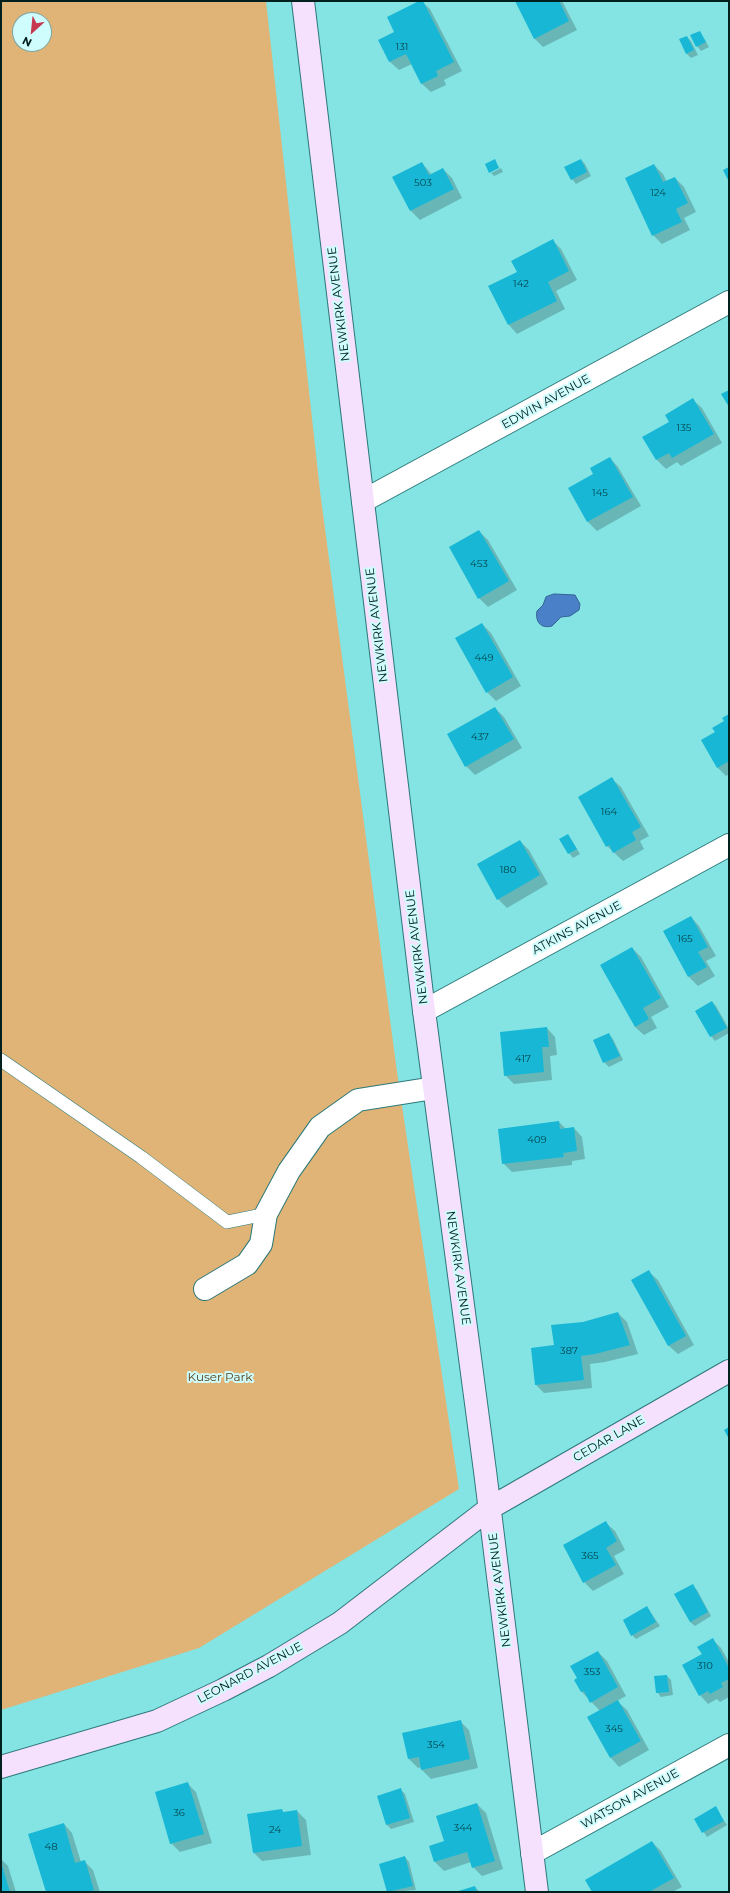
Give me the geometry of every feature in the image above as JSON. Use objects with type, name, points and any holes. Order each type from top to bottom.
[{"type":"street","name":"NEWKIRK AVENUE","points":[[303,1],[424,1011],[490,1508],[537,1892]]},
{"type":"street","name":"EDWIN AVENUE","points":[[362,501],[729,302]]},
{"type":"street","name":"ATKINS AVENUE","points":[[424,1011],[729,845]]},
{"type":"street","points":[[205,1289],[247,1264],[261,1244],[266,1214],[288,1171],[320,1127],[358,1100],[434,1088]]},
{"type":"street","name":"CEDAR LANE","points":[[490,1508],[729,1371]]},
{"type":"street","name":"LEONARD AVENUE","points":[[1,1767],[157,1721],[223,1690],[269,1666],[340,1622],[490,1508]]},
{"type":"street","name":"WATSON AVENUE","points":[[532,1853],[729,1745]]},
{"type":"lane","points":[[1,1060],[141,1156],[227,1222],[266,1214]]},
{"type":"green space","name":"Kuser Park","points":[[1,1],[266,1],[320,491],[397,1072],[459,1489],[199,1648],[1,1710]]},
{"type":"water","points":[[554,594],[575,595],[580,604],[579,610],[570,616],[561,617],[552,626],[548,627],[540,624],[537,618],[537,611],[543,605],[546,597]]},
{"type":"building","points":[[419,1],[423,1],[454,62],[436,71],[438,76],[421,84],[406,54],[389,62],[378,40],[394,32],[387,17]]},
{"type":"building","points":[[515,1],[559,1],[569,21],[534,39]]},
{"type":"building","points":[[700,31],[706,42],[696,47],[690,35]]},
{"type":"building","points":[[687,36],[694,50],[686,54],[679,39]]},
{"type":"building","points":[[495,159],[499,168],[489,173],[485,164]]},
{"type":"building","points":[[581,159],[587,172],[571,180],[564,167]]},
{"type":"building","points":[[422,162],[429,175],[443,168],[454,189],[410,211],[392,177]]},
{"type":"building","points":[[654,164],[663,182],[675,177],[688,203],[676,209],[682,222],[652,236],[625,178]]},
{"type":"building","points":[[729,167],[729,182],[723,170]]},
{"type":"building","points":[[553,239],[569,271],[548,282],[557,301],[508,325],[488,286],[517,272],[511,261]]},
{"type":"building","points":[[729,390],[729,407],[721,394]]},
{"type":"building","points":[[693,398],[714,434],[672,458],[669,453],[656,460],[642,437],[669,422],[665,415]]},
{"type":"building","points":[[610,457],[633,497],[587,522],[568,488],[593,474],[590,468]]},
{"type":"building","points":[[479,530],[509,581],[478,599],[449,547]]},
{"type":"building","points":[[482,623],[513,677],[486,693],[455,638]]},
{"type":"building","points":[[495,707],[514,739],[465,767],[447,734]]},
{"type":"building","points":[[729,714],[729,761],[717,768],[701,740],[715,732],[712,728],[724,721],[722,718]]},
{"type":"building","points":[[612,777],[641,827],[632,832],[636,840],[613,853],[609,845],[606,847],[578,797]]},
{"type":"building","points":[[568,834],[577,849],[568,854],[559,839]]},
{"type":"building","points":[[520,840],[540,875],[497,900],[477,864]]},
{"type":"building","points":[[691,916],[708,947],[698,952],[707,967],[688,977],[663,931]]},
{"type":"building","points":[[632,947],[661,998],[643,1008],[649,1019],[635,1027],[600,965]]},
{"type":"building","points":[[712,1001],[727,1028],[710,1037],[695,1011]]},
{"type":"building","points":[[547,1027],[549,1047],[542,1047],[544,1072],[504,1076],[500,1032]]},
{"type":"building","points":[[609,1033],[620,1056],[603,1063],[593,1040]]},
{"type":"building","points":[[559,1121],[560,1129],[574,1127],[577,1151],[563,1153],[564,1157],[502,1164],[498,1129]]},
{"type":"building","points":[[649,1270],[686,1336],[668,1346],[631,1280]]},
{"type":"building","points":[[618,1312],[630,1345],[581,1356],[584,1380],[535,1385],[531,1348],[554,1345],[551,1325],[583,1322]]},
{"type":"building","points":[[729,1427],[729,1439],[724,1430]]},
{"type":"building","points":[[606,1521],[617,1541],[606,1548],[616,1565],[583,1583],[563,1545]]},
{"type":"building","points":[[693,1584],[708,1612],[690,1622],[674,1594]]},
{"type":"building","points":[[647,1606],[656,1622],[631,1636],[623,1620]]},
{"type":"building","points":[[713,1638],[729,1668],[729,1679],[721,1683],[723,1687],[710,1694],[708,1691],[699,1696],[682,1665],[702,1654],[697,1647]]},
{"type":"building","points":[[598,1651],[618,1687],[590,1703],[584,1691],[581,1692],[574,1680],[577,1678],[570,1666]]},
{"type":"building","points":[[667,1675],[669,1692],[656,1693],[654,1676]]},
{"type":"building","points":[[618,1700],[641,1741],[610,1758],[587,1717]]},
{"type":"building","points":[[461,1720],[470,1759],[421,1770],[419,1757],[408,1759],[402,1733]]},
{"type":"building","points":[[188,1782],[204,1834],[170,1844],[155,1792]]},
{"type":"building","points":[[401,1788],[410,1818],[386,1825],[377,1796]]},
{"type":"building","points":[[477,1803],[495,1861],[472,1868],[467,1852],[434,1862],[429,1846],[444,1841],[436,1816]]},
{"type":"building","points":[[716,1806],[724,1821],[702,1833],[694,1819]]},
{"type":"building","points":[[282,1809],[283,1812],[297,1810],[302,1846],[253,1853],[247,1814]]},
{"type":"building","points":[[64,1823],[75,1863],[85,1860],[94,1890],[88,1892],[46,1892],[28,1834]]},
{"type":"building","points":[[652,1841],[674,1878],[649,1892],[592,1892],[585,1880]]},
{"type":"building","points":[[405,1856],[413,1886],[387,1892],[379,1864]]},
{"type":"building","points":[[1,1862],[10,1892],[1,1892]]},
{"type":"building","points":[[475,1886],[477,1892],[455,1892]]}]
